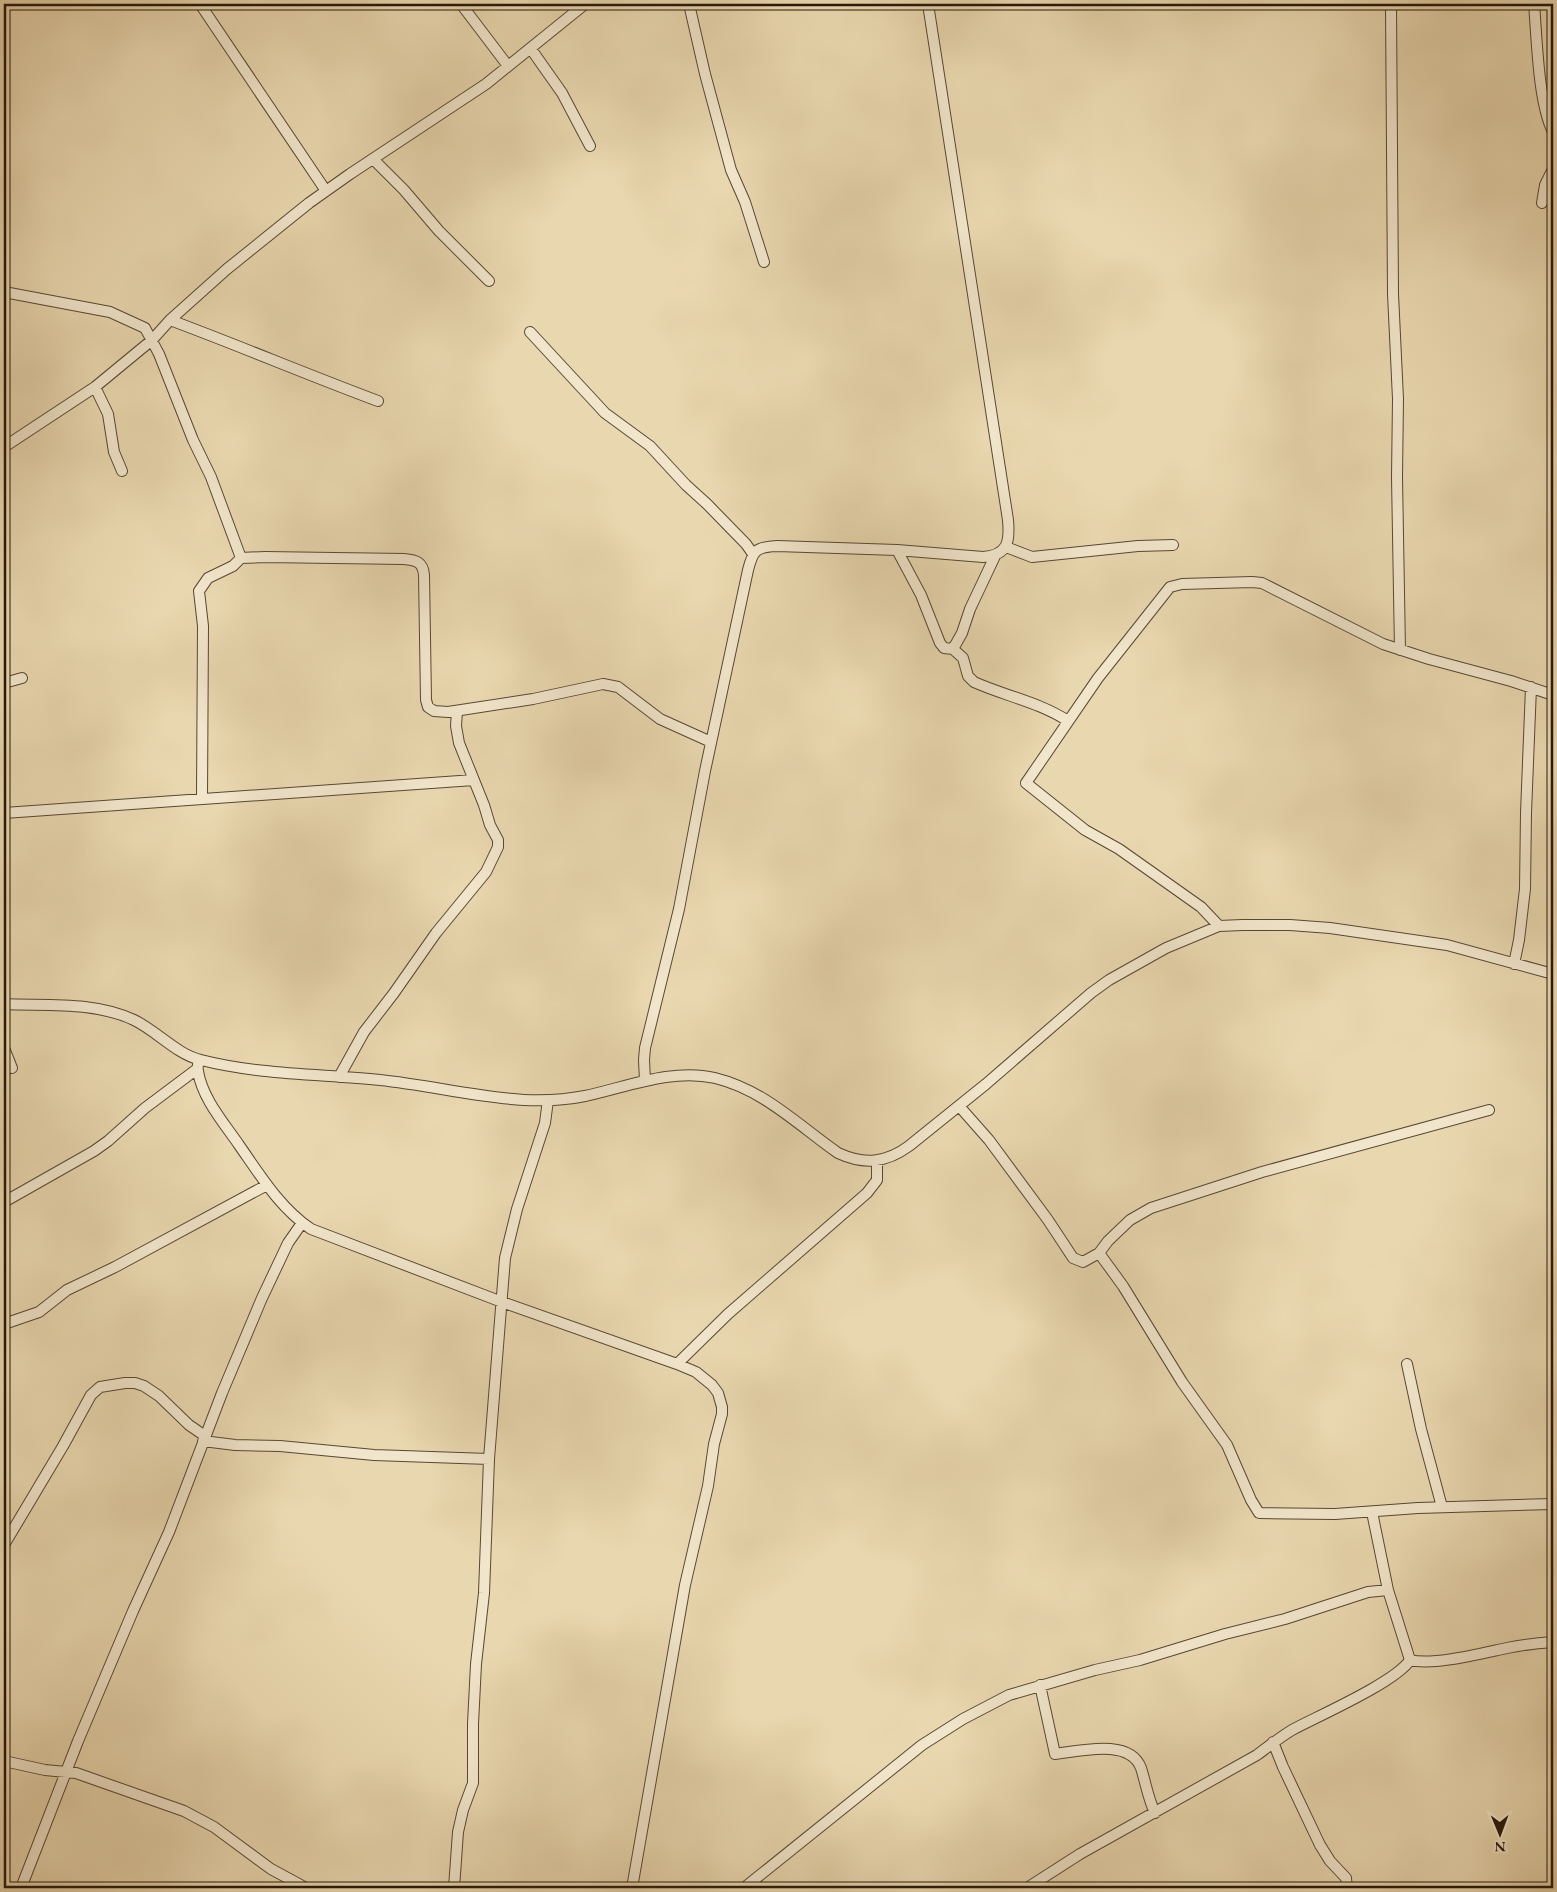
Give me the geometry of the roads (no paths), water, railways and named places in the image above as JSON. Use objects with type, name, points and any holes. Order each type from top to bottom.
[{"type":"street","points":[[200,4],[326,191]]},
{"type":"street","points":[[461,4],[508,66]]},
{"type":"street","points":[[4,446],[94,387],[152,340],[170,320],[250,249],[326,191],[486,84],[585,4]]},
{"type":"street","points":[[689,4],[731,170],[745,202],[764,262]]},
{"type":"street","points":[[928,4],[1009,532],[1006,547],[995,556],[970,609],[962,633],[952,650]]},
{"type":"street","points":[[1391,4],[1393,294],[1398,399],[1397,477],[1400,650]]},
{"type":"street","points":[[1534,4],[1546,114],[1553,132]]},
{"type":"street","points":[[531,49],[562,93],[590,146]]},
{"type":"street","points":[[373,159],[404,190],[439,231],[489,281]]},
{"type":"street","points":[[1542,203],[1545,185],[1553,169]]},
{"type":"street","points":[[4,292],[110,312],[145,328],[177,396],[193,440],[211,477],[241,558]]},
{"type":"street","points":[[170,320],[225,340],[274,362],[378,402]]},
{"type":"street","points":[[530,332],[600,408],[616,423],[650,446],[686,485],[746,544],[753,554]]},
{"type":"street","points":[[94,387],[108,414],[114,452],[122,471]]},
{"type":"street","points":[[1006,547],[1032,557],[1130,547],[1173,545]]},
{"type":"street","points":[[645,1082],[645,1048],[677,918],[711,742],[753,554],[761,548],[777,546],[897,550],[983,557],[995,556]]},
{"type":"street","points":[[897,550],[921,595],[940,643],[944,648],[952,650],[963,658],[966,673],[974,682],[1058,714],[1068,721]]},
{"type":"street","points":[[202,798],[203,650],[199,591],[208,578],[227,570],[241,558],[404,559],[420,563],[423,566],[424,575],[424,650],[427,704],[434,712],[457,711],[533,699],[595,685],[612,685],[625,692],[660,719],[711,742]]},
{"type":"street","points":[[1219,926],[1201,907],[1119,848],[1085,830],[1026,783],[1116,653],[1165,591],[1173,586],[1245,582],[1262,583],[1366,636],[1400,650],[1553,695]]},
{"type":"street","points":[[4,683],[22,678]]},
{"type":"street","points":[[1514,964],[1520,940],[1525,889],[1531,687]]},
{"type":"street","points":[[339,1077],[364,1032],[436,933],[486,872],[494,858],[498,840],[490,825],[459,743],[456,726],[457,711]]},
{"type":"street","points":[[4,813],[474,780]]},
{"type":"street","points":[[4,1004],[103,1009],[120,1014],[144,1025],[198,1064],[383,1081],[524,1100],[572,1099],[665,1078],[700,1076],[730,1083],[759,1095],[838,1153],[850,1159],[863,1162],[877,1162],[900,1153],[1103,985],[1166,948],[1219,926],[1290,925],[1330,928],[1446,945],[1478,952],[1553,974]]},
{"type":"street","points":[[4,1048],[12,1068]]},
{"type":"street","points":[[198,1064],[203,1088],[213,1106],[267,1185],[302,1223],[324,1236],[382,1255],[502,1302],[677,1364],[696,1372],[712,1385],[718,1393],[722,1414],[714,1444],[708,1486],[683,1594],[632,1888]]},
{"type":"street","points":[[4,1202],[94,1151],[198,1064]]},
{"type":"street","points":[[454,1888],[458,1832],[463,1810],[473,1783],[474,1683],[484,1593],[489,1459],[505,1258],[511,1232],[545,1123],[548,1100]]},
{"type":"street","points":[[959,1106],[989,1140],[1073,1258],[1083,1262],[1099,1253],[1108,1241],[1130,1220],[1151,1208],[1262,1172],[1489,1110]]},
{"type":"street","points":[[677,1364],[728,1314],[857,1203],[877,1180],[877,1162]]},
{"type":"street","points":[[4,1324],[39,1312],[67,1290],[115,1267],[267,1185]]},
{"type":"street","points":[[21,1888],[65,1772],[133,1611],[170,1532],[204,1439],[276,1266],[288,1243],[302,1223]]},
{"type":"street","points":[[1099,1253],[1123,1286],[1182,1382],[1227,1444],[1251,1500],[1259,1513],[1335,1514],[1442,1507],[1553,1504]]},
{"type":"street","points":[[1407,1364],[1421,1429],[1442,1507]]},
{"type":"street","points":[[4,1545],[94,1390],[100,1387],[125,1383],[135,1383],[144,1386],[158,1396],[177,1416],[204,1439],[235,1445],[280,1446],[374,1455],[489,1459]]},
{"type":"street","points":[[1372,1512],[1388,1590],[1410,1660]]},
{"type":"street","points":[[744,1888],[922,1746],[963,1719],[996,1701],[1040,1685],[1140,1660],[1225,1634],[1286,1619],[1368,1592],[1388,1590]]},
{"type":"street","points":[[1410,1660],[1434,1660],[1474,1655],[1515,1646],[1553,1642]]},
{"type":"street","points":[[1027,1888],[1080,1854],[1257,1756],[1274,1742],[1384,1680],[1405,1666],[1410,1660]]},
{"type":"street","points":[[1040,1685],[1055,1754],[1114,1749],[1132,1755],[1140,1768],[1147,1794],[1155,1813]]},
{"type":"street","points":[[1274,1742],[1283,1768],[1320,1845],[1330,1861],[1346,1878],[1347,1888]]},
{"type":"street","points":[[4,1761],[85,1776],[184,1811],[214,1827],[271,1869],[306,1888]]}]
